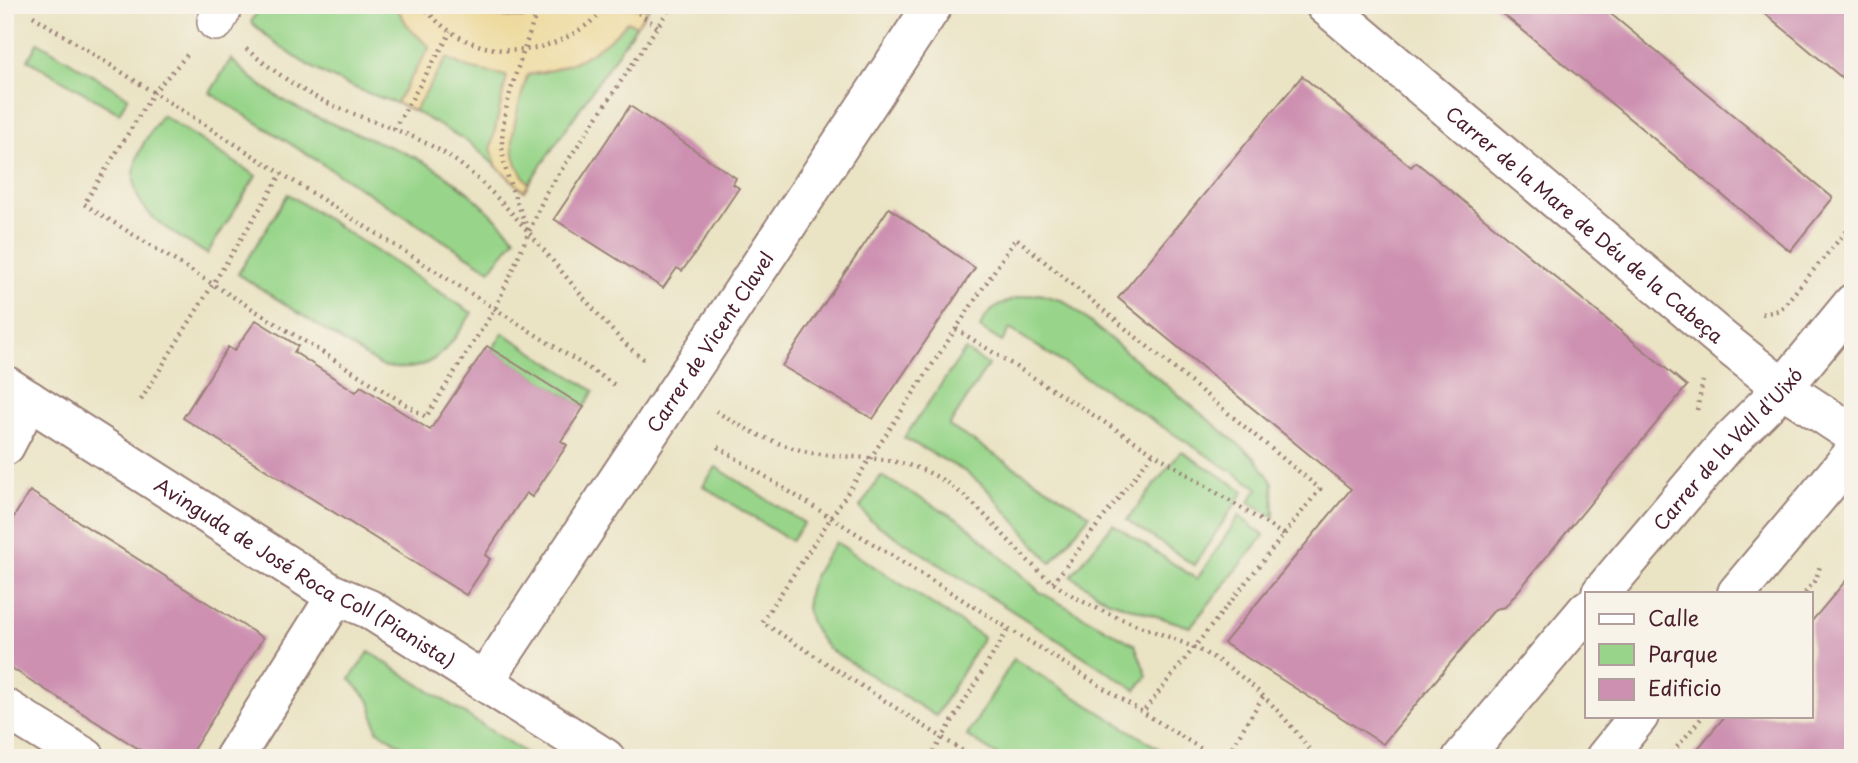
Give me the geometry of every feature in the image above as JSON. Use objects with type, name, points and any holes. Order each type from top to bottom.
[{"type":"street","name":"Carrer de Vicent Clavel","points":[[485,680],[933,5]]},
{"type":"street","name":"Carrer de la Mare de Déu de la Cabeça","points":[[1325,5],[1783,388],[1853,434]]},
{"type":"street","name":"Carrer de la Vall d'Uixó","points":[[1602,592],[1726,445],[1783,388],[1853,303]]},
{"type":"street","name":"Avinguda de José Roca Coll (Pianista)","points":[[17,393],[336,596],[369,609],[605,758]]},
{"type":"street","points":[[5,446],[17,393]]},
{"type":"street","points":[[1738,592],[1853,454]]},
{"type":"street","points":[[234,758],[336,596]]},
{"type":"street","points":[[1462,758],[1585,612]]},
{"type":"street","points":[[5,708],[86,758]]},
{"type":"street","points":[[1605,758],[1637,718]]},
{"type":"path","points":[[422,5],[451,32],[485,48],[524,51],[558,44],[591,25],[609,5]]},
{"type":"path","points":[[530,234],[509,178],[502,143],[538,5]]},
{"type":"path","points":[[628,5],[658,27]]},
{"type":"path","points":[[673,5],[546,193],[530,234],[496,307],[426,417],[84,204],[154,92],[220,14],[286,81],[327,103],[423,140],[458,163],[483,184],[530,234],[624,342],[724,416],[771,439],[813,453],[893,460],[926,471],[958,492],[1053,583],[1101,612],[1193,648],[1236,673],[1286,717],[1316,758]]},
{"type":"path","points":[[33,16],[615,384]]},
{"type":"path","points":[[394,129],[451,32]]},
{"type":"path","points":[[142,400],[282,173]]},
{"type":"path","points":[[1752,319],[1760,314],[1780,310],[1853,223]]},
{"type":"path","points":[[974,758],[762,622],[1016,238],[1320,489],[1143,712]]},
{"type":"path","points":[[956,329],[1284,535]]},
{"type":"path","points":[[1696,418],[1706,368]]},
{"type":"path","points":[[718,447],[1216,758]]},
{"type":"path","points":[[1053,583],[1153,453]]},
{"type":"path","points":[[930,758],[1009,628]]},
{"type":"path","points":[[1225,758],[1264,695]]},
{"type":"path","points":[[1668,758],[1701,718]]},
{"type":"green space","points":[[261,5],[395,5],[410,29],[430,47],[396,103],[336,80],[285,50],[251,22]]},
{"type":"green space","points":[[471,5],[527,5],[524,18],[494,16]]},
{"type":"green space","points":[[628,21],[636,26],[529,183],[514,158],[512,145],[527,75],[555,69],[582,57],[608,40]]},
{"type":"green space","points":[[38,42],[128,97],[119,113],[28,60]]},
{"type":"green space","points":[[447,58],[468,68],[507,76],[491,148],[497,167],[470,143],[414,111]]},
{"type":"green space","points":[[231,59],[252,79],[295,107],[428,164],[481,203],[515,238],[490,270],[210,93]]},
{"type":"green space","points":[[162,115],[256,176],[207,254],[163,226],[141,203],[135,189],[134,172],[139,153]]},
{"type":"green space","points":[[288,194],[472,313],[436,358],[413,368],[381,366],[238,274]]},
{"type":"green space","points":[[1039,294],[1064,301],[1255,458],[1273,483],[1274,517],[1249,502],[1258,488],[1010,329],[1002,342],[980,328],[996,307],[1021,297]]},
{"type":"green space","points":[[503,333],[594,391],[584,407],[492,350]]},
{"type":"green space","points":[[965,350],[988,365],[949,426],[1090,515],[1051,563],[986,488],[966,472],[904,438]]},
{"type":"green space","points":[[1181,451],[1244,491],[1194,565],[1127,520]]},
{"type":"green space","points":[[716,467],[804,523],[791,541],[703,486]]},
{"type":"green space","points":[[881,476],[963,522],[1040,592],[1135,645],[1147,676],[1136,690],[870,520],[860,507]]},
{"type":"green space","points":[[1239,516],[1264,536],[1190,627],[1107,600],[1071,576],[1113,524],[1197,579]]},
{"type":"green space","points":[[836,542],[983,637],[936,716],[829,649],[817,635],[807,608],[808,595],[811,582]]},
{"type":"green space","points":[[369,652],[533,758],[421,758],[377,730],[370,701],[350,679]]},
{"type":"green space","points":[[1014,659],[1174,758],[1002,758],[967,736]]},
{"type":"sand","points":[[395,5],[471,5],[494,16],[524,18],[527,5],[553,5],[553,10],[560,5],[649,8],[636,26],[628,21],[607,42],[583,58],[556,69],[527,75],[513,131],[515,158],[529,183],[524,191],[497,167],[491,148],[507,76],[468,68],[447,58],[414,111],[396,103],[430,47],[410,29]]},
{"type":"building","points":[[1492,5],[1600,5],[1833,198],[1790,251]]},
{"type":"building","points":[[1755,5],[1853,5],[1853,87]]},
{"type":"building","points":[[1302,76],[1411,167],[1416,162],[1687,386],[1505,607],[1495,609],[1383,744],[1224,643],[1351,489],[1118,298]]},
{"type":"building","points":[[630,106],[736,178],[733,184],[739,188],[682,271],[677,268],[663,288],[554,219]]},
{"type":"building","points":[[889,208],[975,268],[873,419],[782,366]]},
{"type":"building","points":[[256,320],[298,346],[294,352],[356,392],[361,386],[430,430],[487,346],[584,407],[561,441],[567,445],[532,497],[526,493],[485,555],[490,559],[466,595],[183,418],[228,347],[234,351]]},
{"type":"building","points":[[30,491],[263,638],[188,758],[153,758],[5,664],[5,531]]},
{"type":"building","points":[[1853,572],[1853,758],[1690,758],[1723,718],[1812,718],[1812,621]]}]
